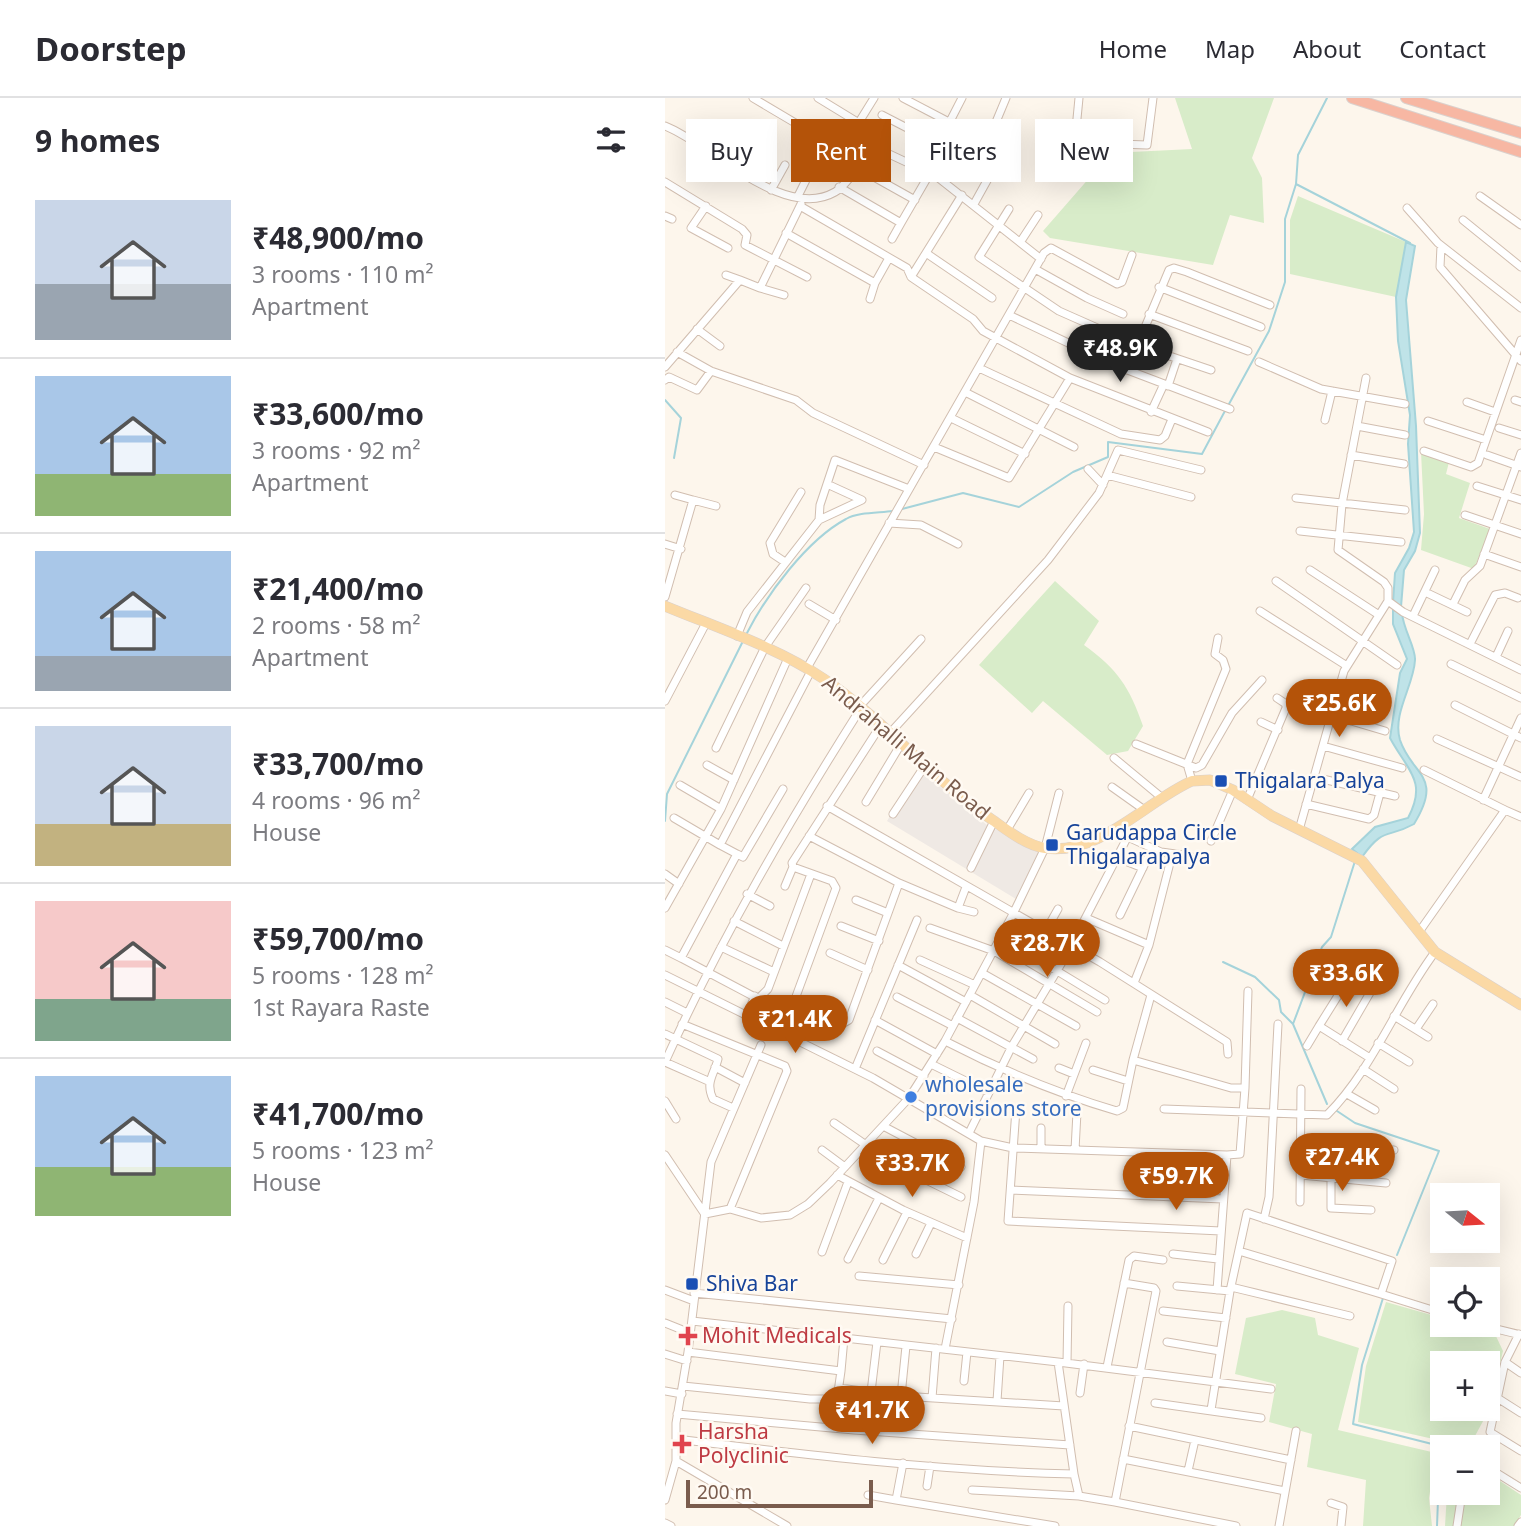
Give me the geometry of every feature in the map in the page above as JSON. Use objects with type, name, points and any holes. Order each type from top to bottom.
[{"type":"highway","points":[[1352,98],[1521,152]]},
{"type":"highway","points":[[1406,98],[1521,133]]},
{"type":"main road","name":"Andrahalli Main Road","points":[[665,606],[809,669],[881,725],[924,767],[1007,831],[1045,848]]},
{"type":"main road","points":[[1045,848],[1073,846],[1112,830],[1161,797],[1192,781],[1210,780],[1233,790],[1299,830],[1362,861],[1435,952],[1521,1005]]},
{"type":"street","points":[[818,98],[852,119]]},
{"type":"street","points":[[861,119],[874,98]]},
{"type":"street","points":[[903,98],[943,119]]},
{"type":"street","points":[[974,204],[989,177],[991,134],[1006,98]]},
{"type":"street","points":[[1079,98],[1076,130],[1090,143],[1147,145],[1153,98]]},
{"type":"street","points":[[757,99],[791,121]]},
{"type":"street","points":[[950,119],[959,99]]},
{"type":"street","points":[[882,115],[905,127]]},
{"type":"street","points":[[665,126],[686,139]]},
{"type":"street","points":[[771,190],[785,165]]},
{"type":"street","points":[[665,182],[742,229],[747,236],[745,245],[807,277]]},
{"type":"street","points":[[758,182],[771,190],[800,200],[907,268],[911,277],[996,339],[1070,378],[1151,412],[1208,432]]},
{"type":"street","points":[[760,288],[807,182]]},
{"type":"street","points":[[800,200],[835,192],[843,182]]},
{"type":"street","points":[[886,182],[915,200]]},
{"type":"street","points":[[892,239],[923,182]]},
{"type":"street","points":[[944,182],[1041,259]]},
{"type":"street","points":[[839,187],[901,223]]},
{"type":"street","points":[[911,277],[962,195]]},
{"type":"street","points":[[1480,196],[1521,225]]},
{"type":"street","points":[[706,206],[691,228],[728,248]]},
{"type":"street","points":[[1407,208],[1441,246],[1521,308]]},
{"type":"street","points":[[1009,209],[979,257],[1059,311],[1111,334]]},
{"type":"street","points":[[1021,241],[1038,215]]},
{"type":"street","points":[[1463,220],[1521,267]]},
{"type":"street","points":[[786,233],[875,283]]},
{"type":"street","points":[[1441,246],[1440,267],[1521,361]]},
{"type":"street","points":[[720,845],[809,669],[891,519],[1041,259],[1051,248],[1117,284],[1122,282],[1132,256]]},
{"type":"street","points":[[926,253],[992,298]]},
{"type":"street","points":[[870,299],[875,283],[889,258]]},
{"type":"street","points":[[1127,370],[1165,274],[1174,268],[1270,305]]},
{"type":"street","points":[[1035,269],[1123,314]]},
{"type":"street","points":[[726,275],[784,295]]},
{"type":"street","points":[[665,367],[740,280]]},
{"type":"street","points":[[1159,288],[1261,327]]},
{"type":"street","points":[[1149,314],[1248,351]]},
{"type":"street","points":[[1009,315],[1127,370],[1227,408]]},
{"type":"street","points":[[697,329],[720,345]]},
{"type":"street","points":[[1424,452],[1471,467],[1478,463],[1521,340]]},
{"type":"street","points":[[1137,345],[1211,370]]},
{"type":"street","points":[[677,352],[711,371],[796,400],[813,413],[924,465]]},
{"type":"street","points":[[1151,412],[1177,359]]},
{"type":"street","points":[[1259,362],[1332,391],[1405,404]]},
{"type":"street","points":[[979,368],[1055,404],[1120,443],[1201,470]]},
{"type":"street","points":[[665,380],[676,379],[697,390],[711,371]]},
{"type":"street","points":[[934,447],[1009,478],[1070,378]]},
{"type":"street","points":[[1299,830],[1347,666],[1389,603],[1388,588],[1384,582],[1340,553],[1342,505],[1366,378]]},
{"type":"street","points":[[1325,419],[1332,391]]},
{"type":"street","points":[[965,392],[1074,447]]},
{"type":"street","points":[[1467,402],[1495,412]]},
{"type":"street","points":[[951,418],[1025,454]]},
{"type":"street","points":[[1120,443],[1160,440],[1165,436],[1172,419]]},
{"type":"street","points":[[1428,421],[1486,440]]},
{"type":"street","points":[[1357,426],[1405,435]]},
{"type":"street","points":[[1499,428],[1521,435]]},
{"type":"street","points":[[890,733],[1048,559],[1103,485],[1120,443]]},
{"type":"street","points":[[1453,604],[1465,580],[1480,566],[1519,466],[1521,453]]},
{"type":"street","points":[[1351,455],[1405,464]]},
{"type":"street","points":[[1487,455],[1519,466]]},
{"type":"street","points":[[819,520],[835,460],[909,489]]},
{"type":"street","points":[[1088,469],[1103,485]]},
{"type":"street","points":[[1107,475],[1191,497]]},
{"type":"street","points":[[742,638],[747,612],[819,520],[862,500],[827,484]]},
{"type":"street","points":[[1477,486],[1521,500]]},
{"type":"street","points":[[785,562],[773,554],[770,543],[801,492]]},
{"type":"street","points":[[675,495],[716,506]]},
{"type":"street","points":[[1296,498],[1405,510]]},
{"type":"street","points":[[665,597],[669,573],[681,549],[693,500]]},
{"type":"street","points":[[1465,516],[1521,534]]},
{"type":"street","points":[[891,519],[921,525],[958,544]]},
{"type":"street","points":[[1300,531],[1401,542]]},
{"type":"street","points":[[665,544],[681,549]]},
{"type":"street","points":[[1484,554],[1521,567]]},
{"type":"street","points":[[1310,570],[1379,615]]},
{"type":"street","points":[[1413,616],[1434,570]]},
{"type":"street","points":[[1276,581],[1397,665]]},
{"type":"street","points":[[716,748],[765,648],[806,588]]},
{"type":"street","points":[[1425,592],[1467,612]]},
{"type":"street","points":[[1470,644],[1495,595],[1505,593],[1518,598]]},
{"type":"street","points":[[1389,603],[1521,670]]},
{"type":"street","points":[[809,604],[836,620]]},
{"type":"street","points":[[1260,611],[1347,666]]},
{"type":"street","points":[[665,701],[706,623]]},
{"type":"street","points":[[1496,657],[1509,631]]},
{"type":"street","points":[[1192,781],[1187,764],[1226,669],[1223,660],[1215,654],[1218,638]]},
{"type":"street","points":[[708,1081],[665,1062],[697,992],[786,825],[860,708],[921,639]]},
{"type":"street","points":[[665,908],[721,808],[788,658]]},
{"type":"street","points":[[1451,664],[1521,698]]},
{"type":"street","points":[[1136,744],[1196,768],[1202,765],[1232,713],[1262,680]]},
{"type":"street","points":[[1303,692],[1332,711],[1385,731]]},
{"type":"street","points":[[1247,800],[1287,705],[1277,698]]},
{"type":"street","points":[[1455,705],[1517,736]]},
{"type":"street","points":[[1483,800],[1498,766],[1517,736],[1521,719]]},
{"type":"street","points":[[1261,722],[1278,730]]},
{"type":"street","points":[[785,886],[793,867],[792,863],[881,725]]},
{"type":"street","points":[[1437,739],[1521,777]]},
{"type":"street","points":[[866,802],[901,744]]},
{"type":"street","points":[[1323,746],[1402,768]]},
{"type":"street","points":[[1114,758],[1161,797]]},
{"type":"street","points":[[707,765],[734,780]]},
{"type":"street","points":[[893,814],[924,767]]},
{"type":"street","points":[[1424,770],[1521,817]]},
{"type":"street","points":[[1314,777],[1395,796]]},
{"type":"street","points":[[680,785],[721,808]]},
{"type":"street","points":[[1112,787],[1143,809]]},
{"type":"street","points":[[674,818],[743,857],[783,789]]},
{"type":"street","points":[[1211,841],[1233,790]]},
{"type":"street","points":[[1007,831],[1029,793]]},
{"type":"street","points":[[705,1214],[730,1209],[761,1218],[781,1218],[808,1204],[909,1098],[945,1041],[1013,914],[1045,848],[1059,793]]},
{"type":"street","points":[[1306,804],[1369,819],[1374,815],[1380,793]]},
{"type":"street","points":[[827,806],[1133,983],[1227,1042],[1230,1046],[1228,1054]]},
{"type":"street","points":[[1419,932],[1505,810]]},
{"type":"street","points":[[971,868],[994,821]]},
{"type":"street","points":[[1112,830],[1153,849],[1172,855],[1190,856]]},
{"type":"street","points":[[809,836],[899,883],[974,912]]},
{"type":"street","points":[[969,1133],[1010,1048],[1058,970],[1127,838]]},
{"type":"street","points":[[1120,915],[1153,849]]},
{"type":"street","points":[[681,958],[737,854]]},
{"type":"street","points":[[1133,983],[1149,945],[1172,855]]},
{"type":"street","points":[[1118,858],[1143,869]]},
{"type":"street","points":[[665,950],[783,1013],[791,1010],[837,888],[832,881],[793,867]]},
{"type":"street","points":[[665,874],[679,884]]},
{"type":"street","points":[[748,1012],[757,997],[768,989],[811,874]]},
{"type":"street","points":[[797,1041],[810,1010],[846,1023],[899,883]]},
{"type":"street","points":[[958,908],[966,887]]},
{"type":"street","points":[[747,894],[770,906]]},
{"type":"street","points":[[856,900],[888,913]]},
{"type":"street","points":[[1045,932],[1058,909]]},
{"type":"street","points":[[1086,918],[1149,945]]},
{"type":"street","points":[[855,1069],[917,920]]},
{"type":"street","points":[[734,921],[783,946]]},
{"type":"street","points":[[841,926],[879,941]]},
{"type":"street","points":[[930,928],[994,951],[1097,1012]]},
{"type":"street","points":[[1001,937],[1105,1000]]},
{"type":"street","points":[[720,947],[773,972]]},
{"type":"street","points":[[1164,1109],[1327,1115],[1347,1094],[1435,952]]},
{"type":"street","points":[[830,953],[868,970]]},
{"type":"street","points":[[920,960],[975,985]]},
{"type":"street","points":[[898,965],[1055,1044]]},
{"type":"street","points":[[982,973],[1076,1026]]},
{"type":"street","points":[[665,975],[855,1069],[981,1141],[1013,1148],[1227,1155],[1240,1154],[1248,991]]},
{"type":"street","points":[[1307,1046],[1349,978]]},
{"type":"street","points":[[1342,1041],[1371,991]]},
{"type":"street","points":[[945,1041],[1000,1069],[1066,1096],[1121,1111],[1151,995]]},
{"type":"street","points":[[897,997],[1033,1059]]},
{"type":"street","points":[[665,1002],[687,1013]]},
{"type":"street","points":[[1416,1029],[1433,1004]]},
{"type":"street","points":[[1394,1016],[1428,1037]]},
{"type":"street","points":[[875,1020],[937,1054]]},
{"type":"street","points":[[682,1024],[785,1066],[787,1072],[730,1209]]},
{"type":"street","points":[[1264,1219],[1269,1197],[1278,1024]]},
{"type":"street","points":[[1319,1026],[1370,1058]]},
{"type":"street","points":[[665,1034],[715,1057],[715,1068],[708,1081],[713,1099],[733,1108]]},
{"type":"street","points":[[1066,1096],[1086,1043]]},
{"type":"street","points":[[1378,1043],[1409,1062]]},
{"type":"street","points":[[665,1500],[676,1461],[677,1414],[687,1361],[711,1162],[761,1045]]},
{"type":"street","points":[[877,1051],[924,1076]]},
{"type":"street","points":[[1133,1060],[1231,1088],[1245,1088]]},
{"type":"street","points":[[932,1064],[988,1092]]},
{"type":"street","points":[[715,1068],[745,1083]]},
{"type":"street","points":[[1059,1068],[1075,1074]]},
{"type":"street","points":[[1363,1069],[1394,1089]]},
{"type":"street","points":[[1093,1070],[1128,1080]]},
{"type":"street","points":[[1300,1202],[1301,1089]]},
{"type":"street","points":[[1347,1094],[1375,1110]]},
{"type":"street","points":[[665,1101],[676,1119]]},
{"type":"street","points":[[1016,1109],[1008,1221],[1221,1231]]},
{"type":"street","points":[[1075,1150],[1077,1112]]},
{"type":"street","points":[[834,1124],[864,1147],[961,1197]]},
{"type":"street","points":[[883,1126],[961,1167]]},
{"type":"street","points":[[1041,1128],[1041,1149]]},
{"type":"street","points":[[945,1349],[959,1285],[981,1141]]},
{"type":"street","points":[[1302,1146],[1394,1150]]},
{"type":"street","points":[[822,1150],[845,1167]]},
{"type":"street","points":[[1217,1290],[1227,1155]]},
{"type":"street","points":[[665,1156],[705,1214]]},
{"type":"street","points":[[837,1175],[907,1212],[967,1238]]},
{"type":"street","points":[[1301,1175],[1385,1183]]},
{"type":"street","points":[[1331,1178],[1331,1208],[1371,1210]]},
{"type":"street","points":[[822,1252],[848,1182]]},
{"type":"street","points":[[1011,1190],[1223,1199]]},
{"type":"street","points":[[848,1259],[879,1198]]},
{"type":"street","points":[[883,1260],[907,1212]]},
{"type":"street","points":[[1211,1410],[1247,1213],[1392,1261],[1381,1294]]},
{"type":"street","points":[[916,1254],[932,1223]]},
{"type":"street","points":[[1239,1251],[1430,1310]]},
{"type":"street","points":[[1173,1254],[1218,1259]]},
{"type":"street","points":[[1107,1367],[1129,1260],[1133,1256],[1163,1260]]},
{"type":"street","points":[[859,1276],[959,1285]]},
{"type":"street","points":[[1115,1502],[1156,1291],[1154,1288],[1124,1283]]},
{"type":"street","points":[[1177,1286],[1231,1289],[1350,1316]]},
{"type":"street","points":[[665,1290],[694,1297],[952,1319]]},
{"type":"street","points":[[1068,1306],[1062,1362],[1064,1406],[1079,1496]]},
{"type":"street","points":[[1163,1311],[1226,1318]]},
{"type":"street","points":[[692,1321],[1084,1364],[1271,1389]]},
{"type":"street","points":[[665,1323],[690,1333]]},
{"type":"street","points":[[1500,1330],[1520,1334],[1505,1362],[1500,1393]]},
{"type":"street","points":[[665,1391],[837,1399],[844,1338]]},
{"type":"street","points":[[871,1392],[877,1342]]},
{"type":"street","points":[[1167,1342],[1220,1351]]},
{"type":"street","points":[[901,1396],[906,1346]]},
{"type":"street","points":[[932,1398],[936,1348]]},
{"type":"street","points":[[688,1352],[841,1371]]},
{"type":"street","points":[[964,1381],[967,1352]]},
{"type":"street","points":[[665,1354],[687,1361]]},
{"type":"street","points":[[997,1401],[1000,1356]]},
{"type":"street","points":[[1505,1362],[1521,1373]]},
{"type":"street","points":[[1080,1393],[1084,1364]]},
{"type":"street","points":[[839,1388],[901,1396],[1064,1406]]},
{"type":"street","points":[[1500,1400],[1521,1413]]},
{"type":"street","points":[[1155,1403],[1261,1418]]},
{"type":"street","points":[[677,1414],[785,1426],[823,1425],[1070,1445]]},
{"type":"street","points":[[1493,1421],[1490,1432],[1521,1451]]},
{"type":"street","points":[[665,1422],[676,1423]]},
{"type":"street","points":[[1129,1426],[1291,1460]]},
{"type":"street","points":[[1279,1526],[1296,1431]]},
{"type":"street","points":[[675,1439],[930,1466],[1074,1475]]},
{"type":"street","points":[[1188,1472],[1195,1440]]},
{"type":"street","points":[[665,1449],[677,1450]]},
{"type":"street","points":[[1123,1459],[1285,1491]]},
{"type":"street","points":[[676,1461],[787,1526]]},
{"type":"street","points":[[896,1500],[903,1463]]},
{"type":"street","points":[[927,1486],[930,1466]]},
{"type":"street","points":[[1500,1475],[1521,1488]]},
{"type":"street","points":[[972,1490],[1079,1496],[1236,1526]]},
{"type":"street","points":[[868,1495],[1055,1526]]},
{"type":"street","points":[[1331,1503],[1343,1507],[1341,1526]]},
{"type":"street","points":[[1457,1526],[1460,1505]]},
{"type":"street","points":[[1187,1526],[1190,1517]]},
{"type":"street","points":[[665,1523],[671,1526]]},
{"type":"shaded area","points":[[918,769],[987,825],[1040,851],[1016,899],[887,821]]},
{"type":"green space","points":[[1175,98],[1274,98],[1252,158],[1262,178],[1264,223],[1230,215],[1213,265],[1050,238],[1043,231],[1086,182],[1133,182],[1133,152],[1192,149]]},
{"type":"green space","points":[[1298,196],[1406,242],[1396,297],[1290,274],[1290,220]]},
{"type":"green space","points":[[1421,452],[1449,462],[1446,474],[1470,483],[1459,518],[1490,529],[1474,569],[1421,550],[1424,514]]},
{"type":"green space","points":[[1055,581],[1099,621],[1084,645],[1114,671],[1133,700],[1143,726],[1128,751],[1107,755],[1043,701],[1032,713],[979,665]]},
{"type":"green space","points":[[1386,1302],[1430,1315],[1430,1337],[1496,1337],[1503,1351],[1500,1363],[1500,1351],[1430,1351],[1430,1421],[1483,1421],[1476,1435],[1430,1435],[1430,1438],[1358,1422],[1366,1366]]},
{"type":"green space","points":[[1282,1310],[1315,1318],[1318,1335],[1359,1348],[1338,1430],[1430,1452],[1429,1498],[1432,1526],[1363,1526],[1366,1480],[1307,1467],[1312,1434],[1269,1422],[1276,1384],[1235,1374],[1246,1318]]},
{"type":"green space","points":[[1500,1481],[1521,1495],[1521,1515],[1514,1526],[1445,1526],[1446,1505],[1500,1505]]},
{"type":"water","points":[[1406,242],[1415,246],[1406,300],[1416,426],[1420,533],[1415,551],[1404,570],[1401,607],[1393,603],[1395,573],[1409,548],[1414,532],[1408,444],[1410,415],[1398,341],[1396,297]]},
{"type":"water","points":[[1393,610],[1402,613],[1415,655],[1414,670],[1401,710],[1398,730],[1405,752],[1423,777],[1426,795],[1423,808],[1414,824],[1381,837],[1362,857],[1352,849],[1375,827],[1408,818],[1416,794],[1413,776],[1390,738],[1400,673],[1407,659],[1393,624]]},
{"type":"waterway","points":[[1327,98],[1298,155],[1296,184],[1410,243]]},
{"type":"waterway","points":[[1229,404],[1269,331],[1285,282],[1285,219],[1296,184]]},
{"type":"waterway","points":[[665,400],[681,418],[674,458]]},
{"type":"waterway","points":[[902,509],[963,493],[1019,507],[1073,472],[1108,457],[1108,442],[1202,454],[1226,409]]},
{"type":"waterway","points":[[747,633],[789,569],[831,528],[851,517],[893,511]]},
{"type":"waterway","points":[[665,821],[667,794],[743,641]]},
{"type":"waterway","points":[[1293,1024],[1322,947],[1331,937],[1355,861]]},
{"type":"waterway","points":[[1223,962],[1255,977],[1279,1000],[1281,1012],[1293,1024],[1327,1104]]},
{"type":"waterway","points":[[1337,1111],[1355,1123],[1439,1151],[1397,1255]]},
{"type":"waterway","points":[[1383,1298],[1362,1365],[1353,1424],[1440,1446],[1437,1526]]},
{"type":"place","name":"Thigalara Palya","points":[[1221,781]]},
{"type":"place","name":"Garudappa Circle Thigalarapalya","points":[[1052,845]]},
{"type":"place","name":"wholesale provisions store","points":[[911,1097]]},
{"type":"place","name":"Shiva Bar","points":[[692,1284]]},
{"type":"place","name":"Mohit Medicals","points":[[688,1336]]},
{"type":"place","name":"Harsha Polyclinic","points":[[682,1444]]}]
